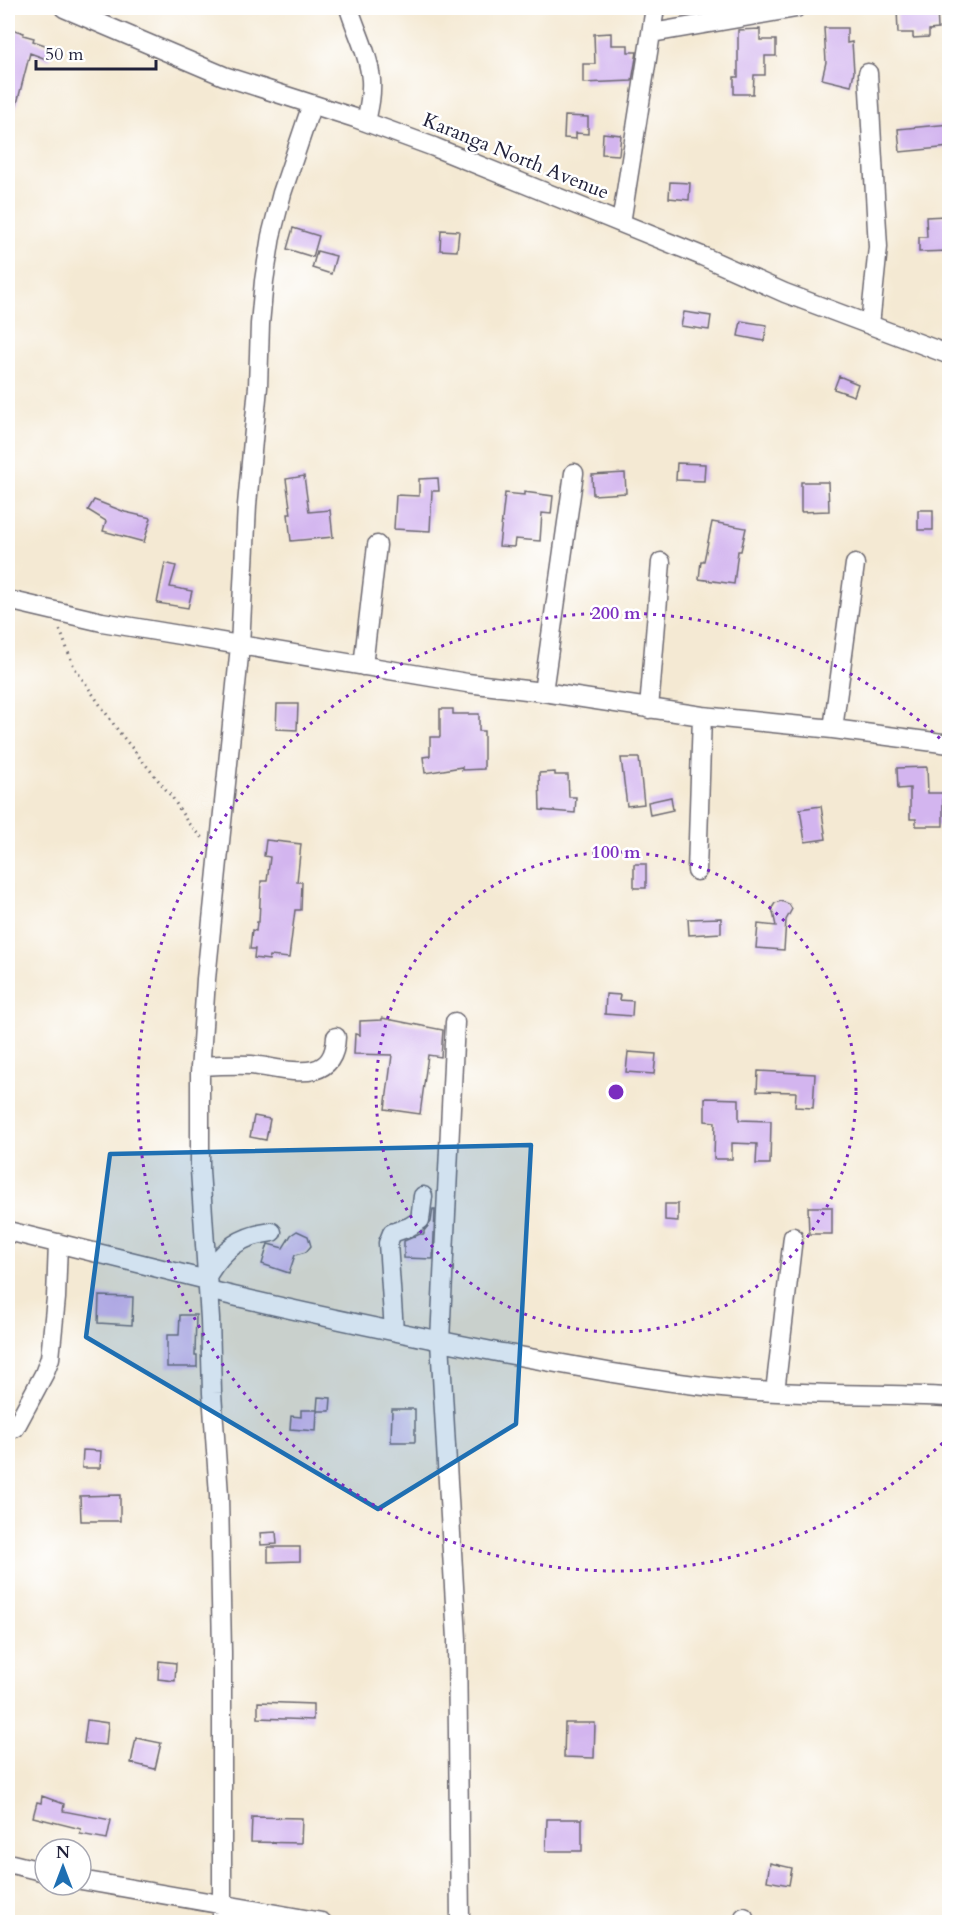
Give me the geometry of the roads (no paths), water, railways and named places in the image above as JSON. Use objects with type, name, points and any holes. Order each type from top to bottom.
[{"type":"street","name":"Karanga North Avenue","points":[[64,8],[224,76],[366,122],[434,147],[785,293],[950,355]]},
{"type":"street","points":[[349,8],[369,64],[371,96],[366,122]]},
{"type":"street","points":[[621,223],[656,8]]},
{"type":"street","points":[[652,33],[796,8]]},
{"type":"street","points":[[868,74],[878,248],[870,325]]},
{"type":"street","points":[[223,1914],[219,1495],[200,1170],[200,1066],[206,979],[240,646],[247,505],[258,387],[264,281],[271,236],[282,193],[312,104]]},
{"type":"street","points":[[543,692],[574,473]]},
{"type":"street","points":[[363,666],[377,545]]},
{"type":"street","points":[[649,709],[661,562]]},
{"type":"street","points":[[833,729],[855,564]]},
{"type":"street","points":[[8,600],[102,622],[466,683],[702,716],[950,744]]},
{"type":"street","points":[[697,870],[702,716]]},
{"type":"street","points":[[455,1022],[440,1341],[458,1639],[460,1923]]},
{"type":"street","points":[[200,1066],[239,1064],[297,1072],[317,1070],[326,1065],[334,1056],[336,1037]]},
{"type":"street","points":[[394,1331],[388,1243],[392,1233],[420,1220],[423,1196]]},
{"type":"street","points":[[8,1231],[207,1282],[272,1306],[440,1341],[644,1378],[775,1392],[950,1397]]},
{"type":"street","points":[[207,1282],[226,1251],[240,1239],[272,1232]]},
{"type":"street","points":[[775,1392],[794,1237]]},
{"type":"street","points":[[15,1428],[50,1358],[56,1298],[58,1243]]},
{"type":"street","points":[[8,1863],[33,1869]]},
{"type":"street","points":[[93,1883],[223,1914],[322,1923]]}]
